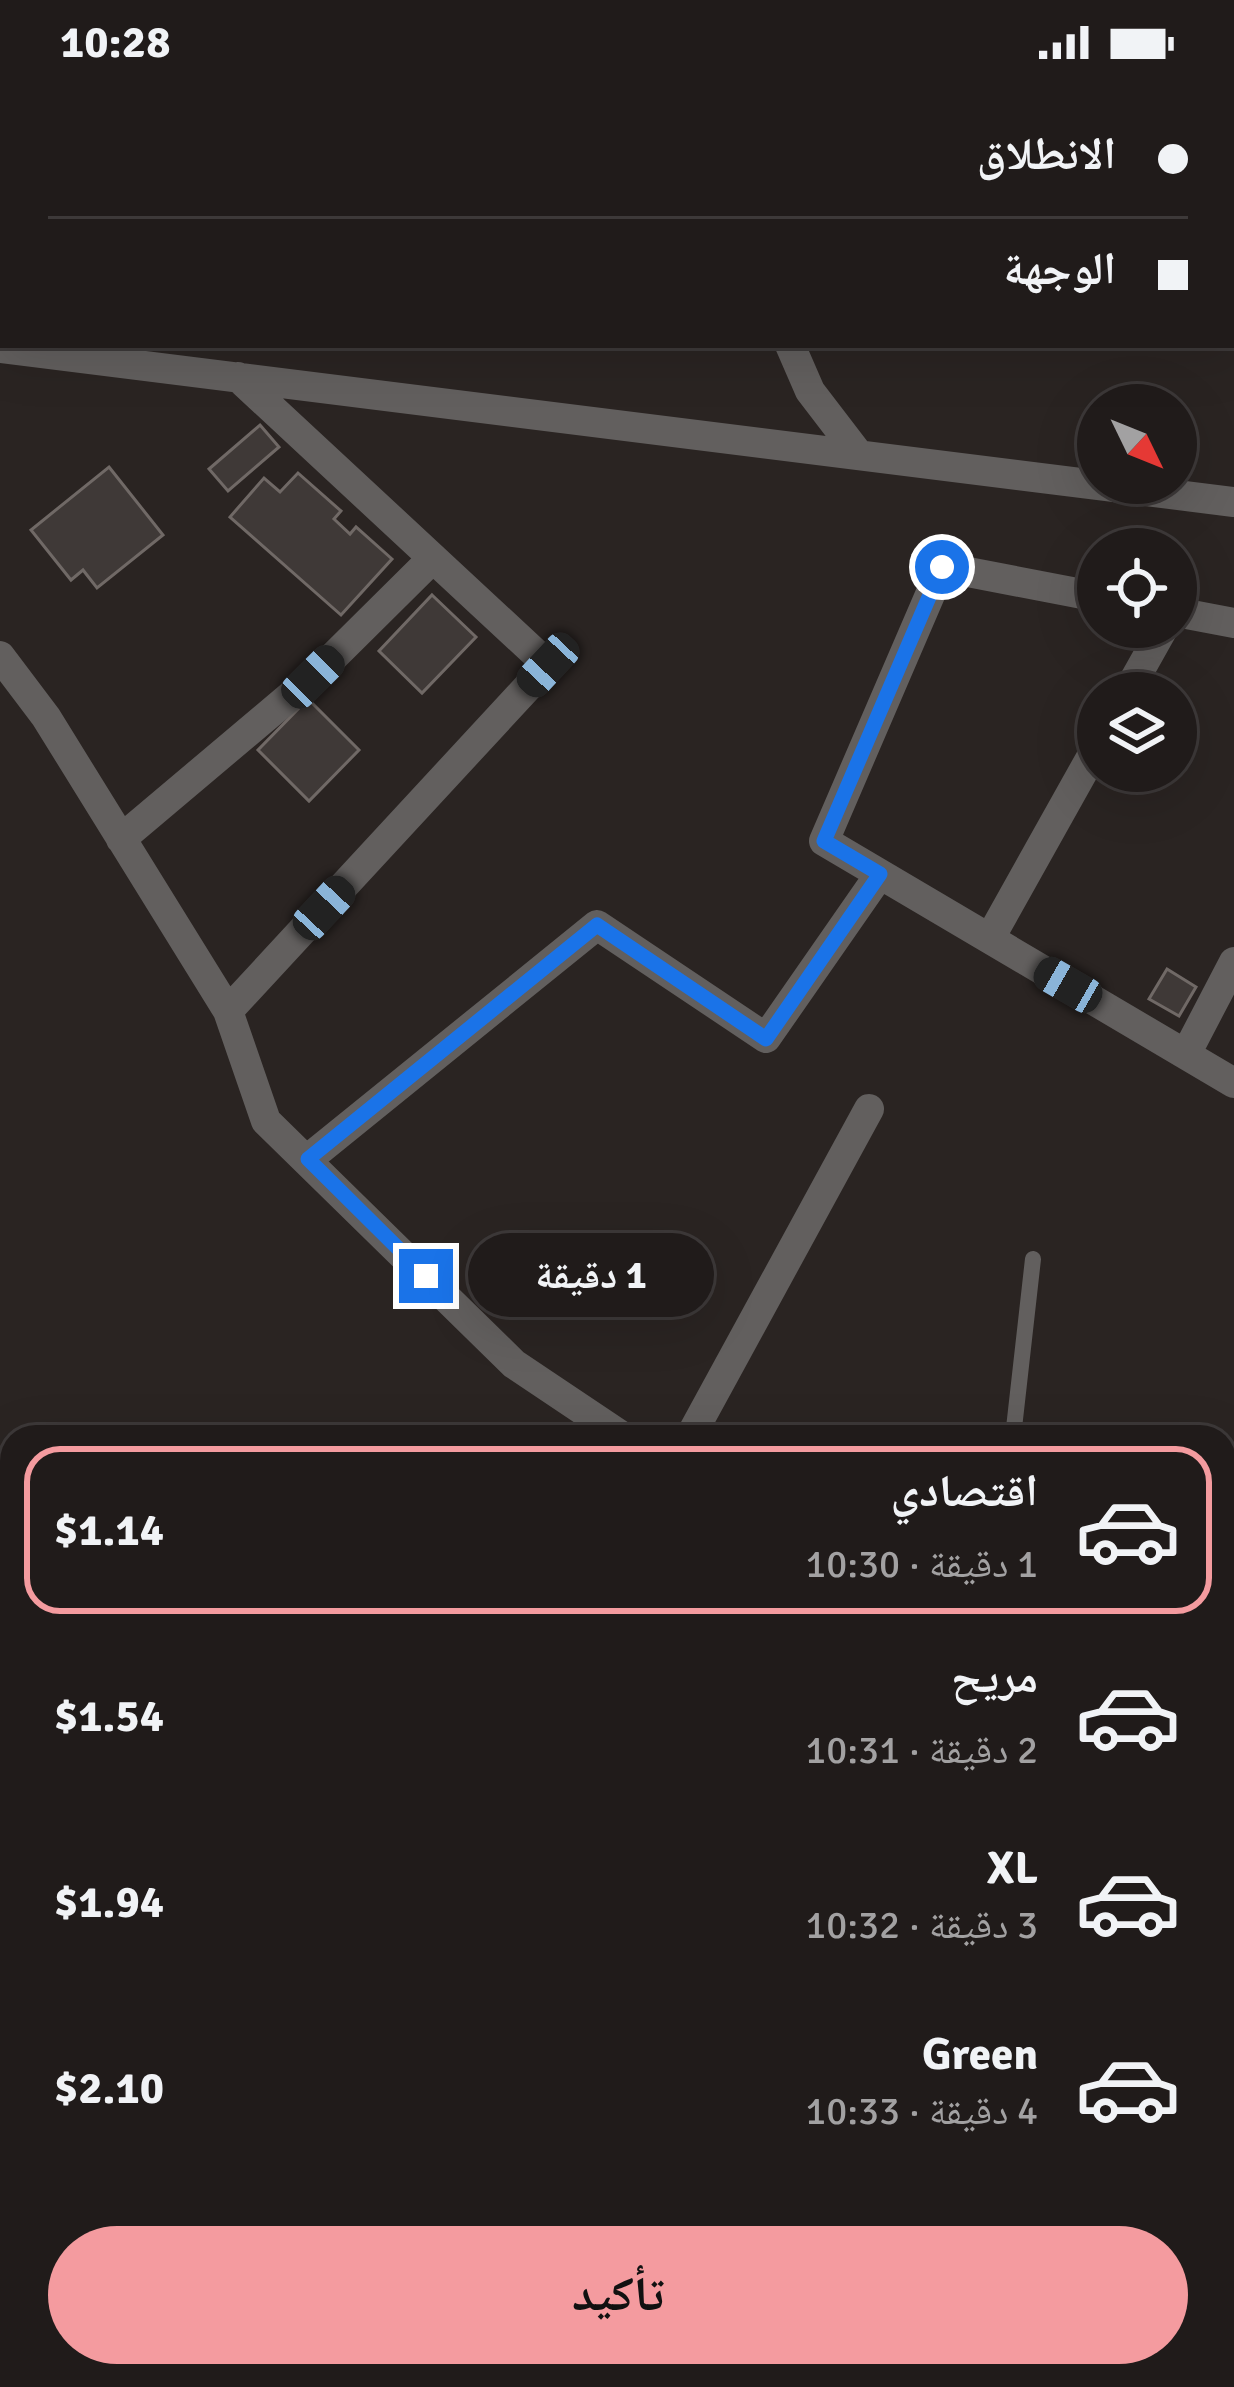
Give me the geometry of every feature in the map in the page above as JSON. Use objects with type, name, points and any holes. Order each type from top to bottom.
[{"type":"street","points":[[0,348],[158,357],[238,377],[1234,502]]},
{"type":"street","points":[[791,348],[810,391],[859,454]]},
{"type":"street","points":[[228,1011],[548,665],[238,377]]},
{"type":"street","points":[[122,839],[313,677],[433,558]]},
{"type":"street","points":[[1077,593],[942,567],[824,841],[1234,1083]]},
{"type":"street","points":[[1197,616],[1234,623]]},
{"type":"street","points":[[0,656],[46,718],[228,1011],[266,1120],[514,1364],[605,1425]]},
{"type":"street","points":[[990,938],[1077,783]]},
{"type":"street","points":[[308,1159],[597,925],[766,1039],[880,874]]},
{"type":"street","points":[[1186,1054],[1234,962]]},
{"type":"street","points":[[697,1425],[868,1109]]},
{"type":"lane","points":[[1014,1425],[1033,1259]]},
{"type":"building","points":[[260,425],[279,447],[228,491],[209,469]]},
{"type":"building","points":[[109,467],[163,535],[97,588],[83,570],[71,580],[31,530]]},
{"type":"building","points":[[298,473],[341,511],[334,519],[350,534],[356,527],[392,559],[341,615],[230,517],[264,478],[280,492]]},
{"type":"building","points":[[432,595],[476,637],[422,693],[379,651]]},
{"type":"building","points":[[308,699],[359,750],[309,801],[258,750]]},
{"type":"building","points":[[1167,969],[1196,987],[1179,1016],[1149,999]]},
{"type":"route","points":[[426,1276],[308,1159],[597,925],[766,1039],[880,874],[824,841],[942,567]]}]
